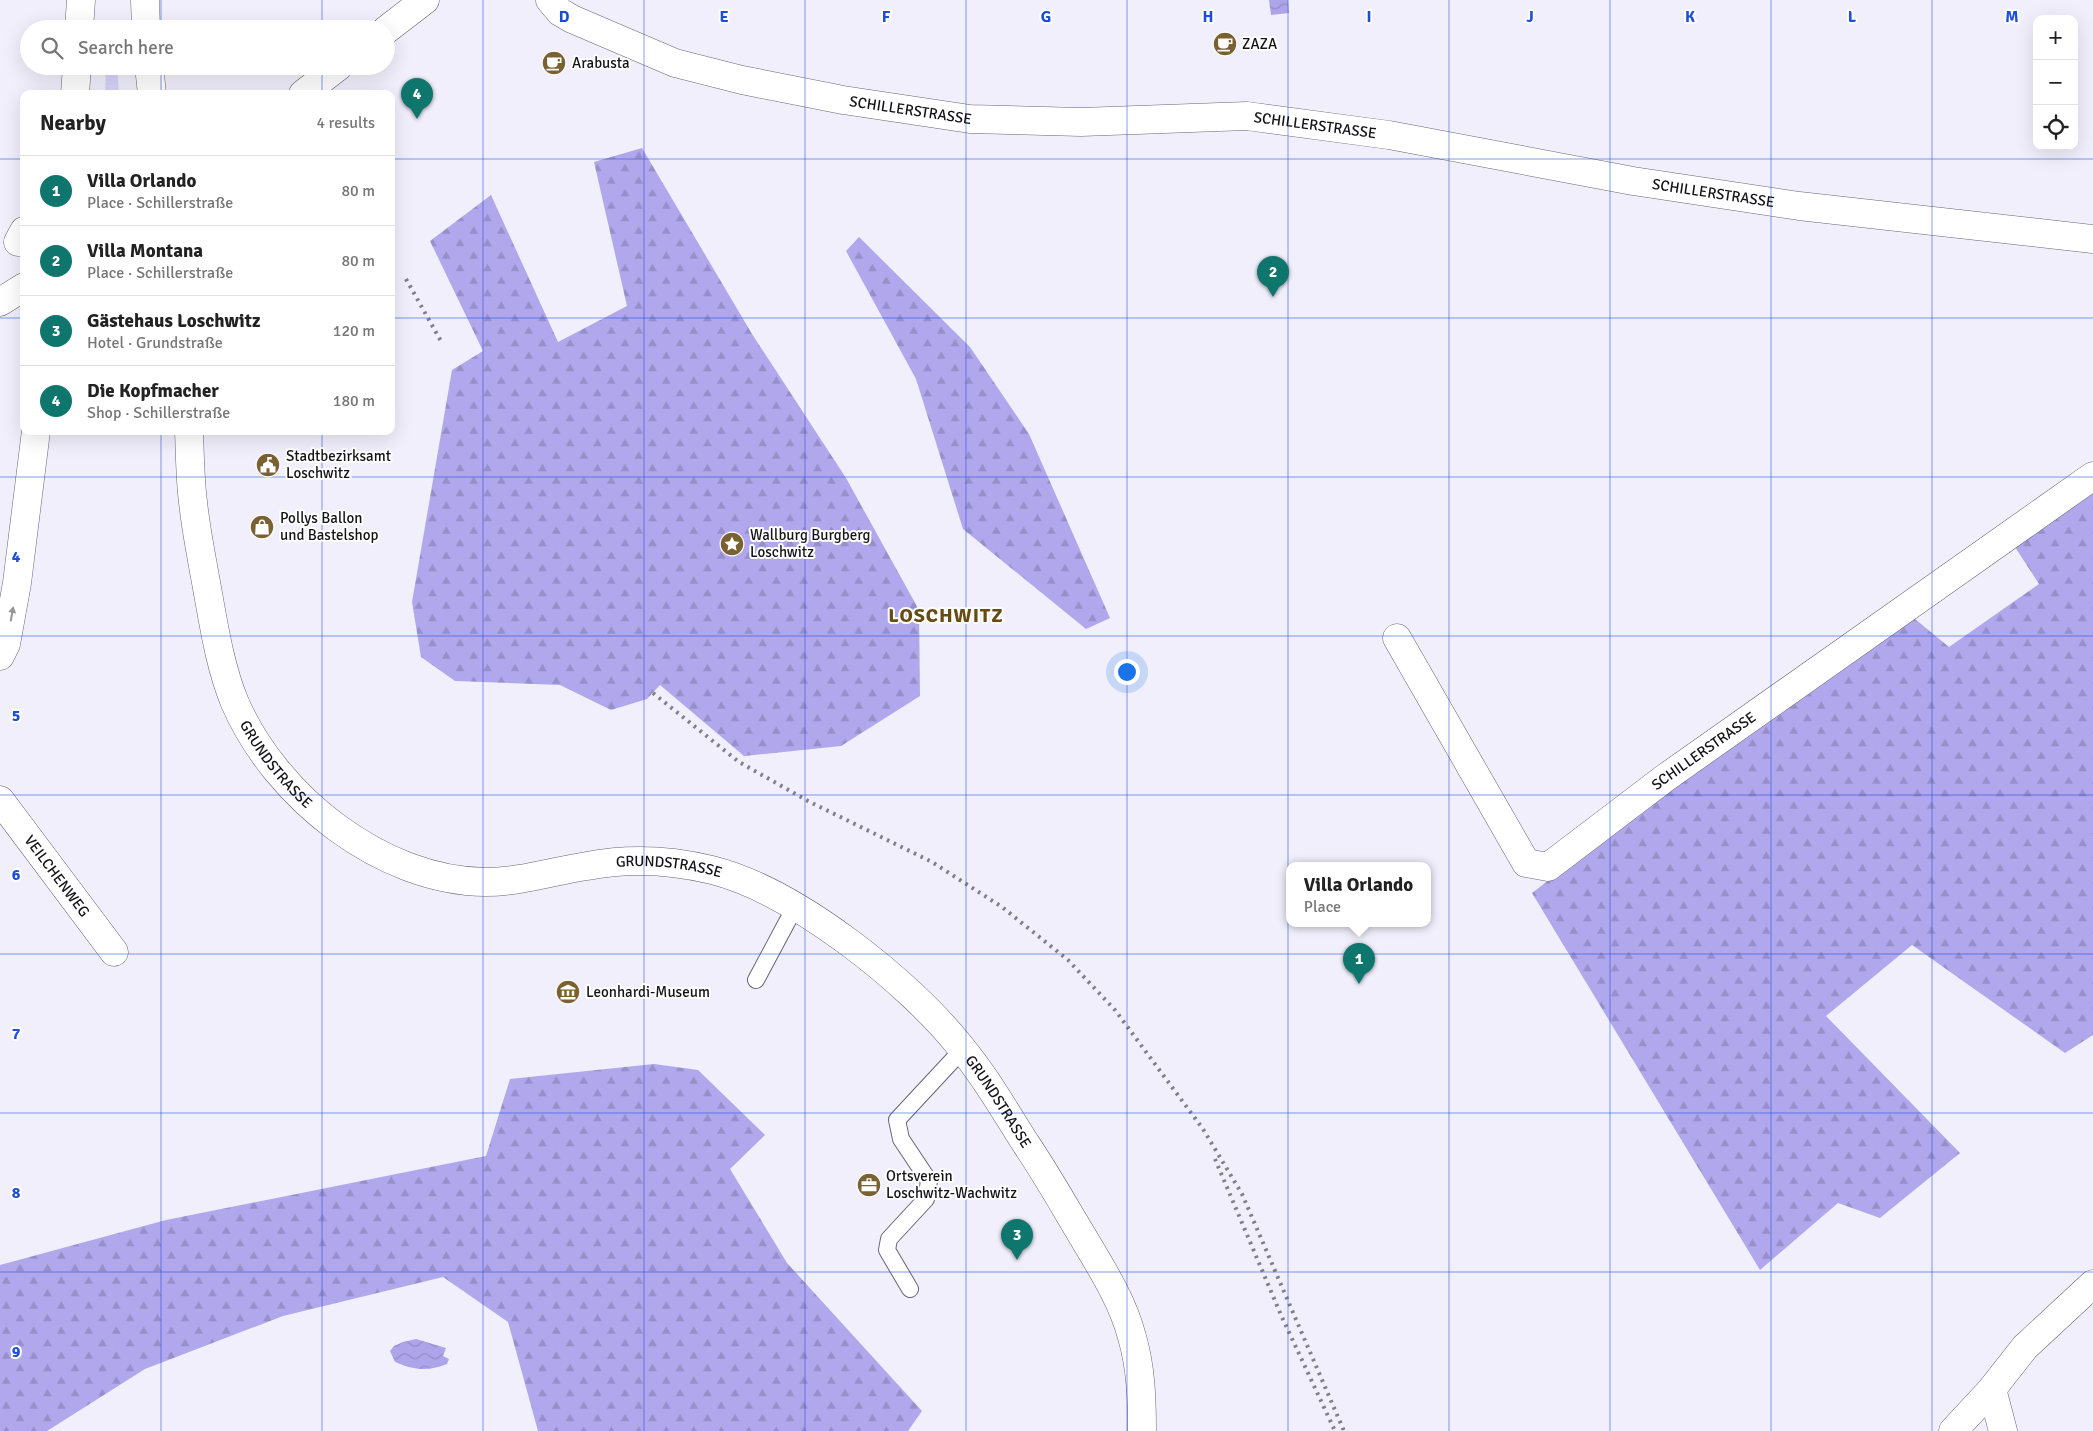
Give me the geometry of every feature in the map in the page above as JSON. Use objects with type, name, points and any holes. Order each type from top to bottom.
[{"type":"street","points":[[80,20],[81,0]]},
{"type":"street","points":[[146,0],[146,20]]},
{"type":"street","points":[[395,23],[425,0]]},
{"type":"street","name":"SCHILLERSTRASSE","points":[[550,0],[560,12],[572,19],[675,63],[742,80],[843,100],[970,119],[1016,122],[1248,116],[1389,135],[1633,181],[1798,206],[2093,239]]},
{"type":"street","points":[[75,90],[76,75]]},
{"type":"street","points":[[150,75],[152,90]]},
{"type":"street","points":[[308,90],[327,75]]},
{"type":"street","points":[[0,302],[20,290]]},
{"type":"street","points":[[0,656],[6,644],[17,583],[36,435]]},
{"type":"street","name":"GRUNDSTRASSE","points":[[189,435],[196,520],[212,618],[234,700],[251,734],[291,786],[333,825],[354,841],[404,866],[458,880],[503,881],[592,865],[644,860],[714,870],[756,886],[794,907],[854,945],[932,1013],[963,1049],[1036,1158],[1120,1300],[1133,1338],[1142,1393],[1142,1431]]},
{"type":"street","name":"SCHILLERSTRASSE","points":[[1397,638],[1526,863],[1548,866],[1665,778],[2093,476]]},
{"type":"street","name":"VEILCHENWEG","points":[[0,800],[114,952]]},
{"type":"street","points":[[1953,1431],[1992,1389],[2025,1346],[2093,1284]]},
{"type":"street","points":[[1992,1389],[2003,1431]]},
{"type":"lane","points":[[756,980],[794,907]]},
{"type":"lane","points":[[910,1289],[887,1250],[889,1239],[926,1199],[928,1181],[901,1139],[897,1120],[963,1049]]},
{"type":"shaded area","points":[[106,75],[118,75],[119,90],[105,90]]},
{"type":"green space","points":[[642,148],[752,334],[846,478],[919,610],[920,696],[841,746],[744,756],[660,685],[647,699],[611,710],[560,685],[455,681],[421,657],[412,602],[452,370],[483,351],[430,241],[491,195],[558,342],[627,306],[594,162]]},
{"type":"green space","points":[[859,237],[970,347],[1029,434],[1110,618],[1086,629],[963,529],[916,379],[846,251]]},
{"type":"green space","points":[[2093,491],[2093,1035],[2065,1053],[1912,945],[1826,1016],[1960,1153],[1880,1218],[1838,1203],[1760,1270],[1532,893],[1675,784],[1915,619],[1949,647],[2039,584],[2015,547]]},
{"type":"green space","points":[[654,1064],[698,1070],[765,1135],[730,1169],[787,1263],[922,1411],[908,1431],[538,1431],[508,1322],[443,1277],[283,1316],[145,1369],[47,1431],[0,1431],[0,1265],[166,1220],[486,1156],[510,1079]]},
{"type":"water","points":[[1269,0],[1288,0],[1289,13],[1271,15]]},
{"type":"water","points":[[416,1339],[446,1348],[443,1356],[449,1359],[447,1364],[421,1369],[395,1362],[390,1351],[394,1346]]},
{"type":"railway","points":[[406,279],[442,343]]},
{"type":"railway","points":[[653,693],[739,762],[808,801],[932,862],[1002,907],[1068,960],[1115,1010],[1203,1129],[1242,1194],[1344,1431]]},
{"type":"railway","points":[[1215,1159],[1281,1315],[1335,1431]]},
{"type":"place","name":"ZAZA","points":[[1225,44]]},
{"type":"place","name":"Arabusta","points":[[554,63]]},
{"type":"place","name":"Die Kopfmacher","points":[[417,119]]},
{"type":"place","name":"Villa Montana","points":[[1273,297]]},
{"type":"place","name":"Stadtbezirksamt Loschwitz","points":[[268,465]]},
{"type":"place","name":"Pollys Ballon und Bastelshop","points":[[262,527]]},
{"type":"place","name":"Wallburg Burgberg Loschwitz","points":[[732,544]]},
{"type":"place","name":"Villa Orlando","points":[[1359,984]]},
{"type":"place","name":"Leonhardi-Museum","points":[[568,992]]},
{"type":"place","name":"Ortsverein Loschwitz-Wachwitz","points":[[869,1185]]},
{"type":"place","name":"Gästehaus Loschwitz","points":[[1017,1260]]},
{"type":"district","name":"LOSCHWITZ","points":[[946,615]]}]
